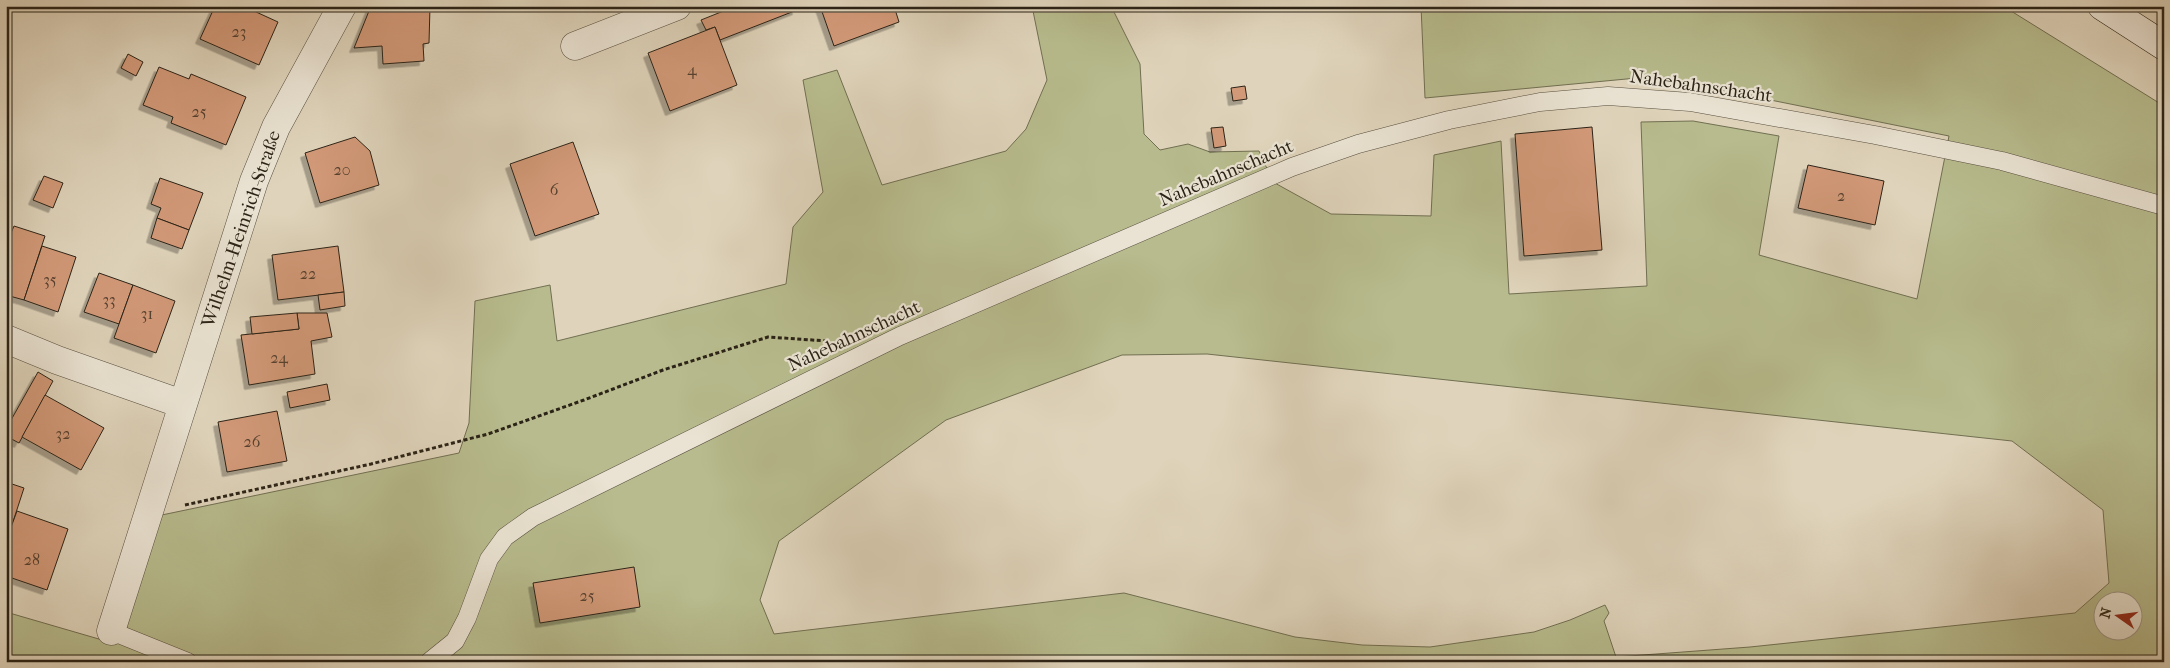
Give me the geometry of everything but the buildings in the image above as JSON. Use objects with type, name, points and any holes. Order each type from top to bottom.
[{"type":"street","name":"Wilhelm-Heinrich-Straße","points":[[111,631],[254,181],[276,127],[342,6]]},
{"type":"street","points":[[575,46],[677,6]]},
{"type":"street","points":[[2102,6],[2164,46]]},
{"type":"street","points":[[6,339],[57,360],[182,404]]},
{"type":"lane","name":"Nahebahnschacht","points":[[429,662],[455,641],[467,618],[489,558],[505,537],[533,517],[900,336],[1292,167],[1358,144],[1450,120],[1540,102],[1608,96],[1690,102],[1875,135],[2002,161],[2164,206]]},
{"type":"lane","points":[[111,631],[188,662]]},
{"type":"path","points":[[148,512],[362,467],[488,434],[663,370],[768,337],[831,341]]},
{"type":"green space","points":[[1032,6],[1111,6],[1140,64],[1144,134],[1160,150],[1188,144],[1210,152],[1259,151],[1273,182],[1331,214],[1431,216],[1434,155],[1501,141],[1509,294],[1647,286],[1641,122],[1693,121],[1779,136],[1759,255],[1917,299],[1949,136],[1701,86],[1637,78],[1425,98],[1421,6],[2003,6],[2164,106],[2164,662],[6,662],[6,612],[116,644],[123,629],[157,516],[459,453],[469,423],[475,301],[550,285],[557,341],[786,284],[793,227],[823,192],[803,80],[837,70],[882,185],[1006,151],[1026,129],[1047,80]],"holes":[[[1207,354],[2012,441],[2103,510],[2109,583],[2101,590],[2142,590],[2142,640],[2092,640],[2092,598],[2075,613],[1750,647],[1616,657],[1604,621],[1609,613],[1605,605],[1570,620],[1534,632],[1430,647],[1362,645],[1295,637],[1124,593],[774,634],[760,600],[779,541],[946,420],[1122,355]]]}]
